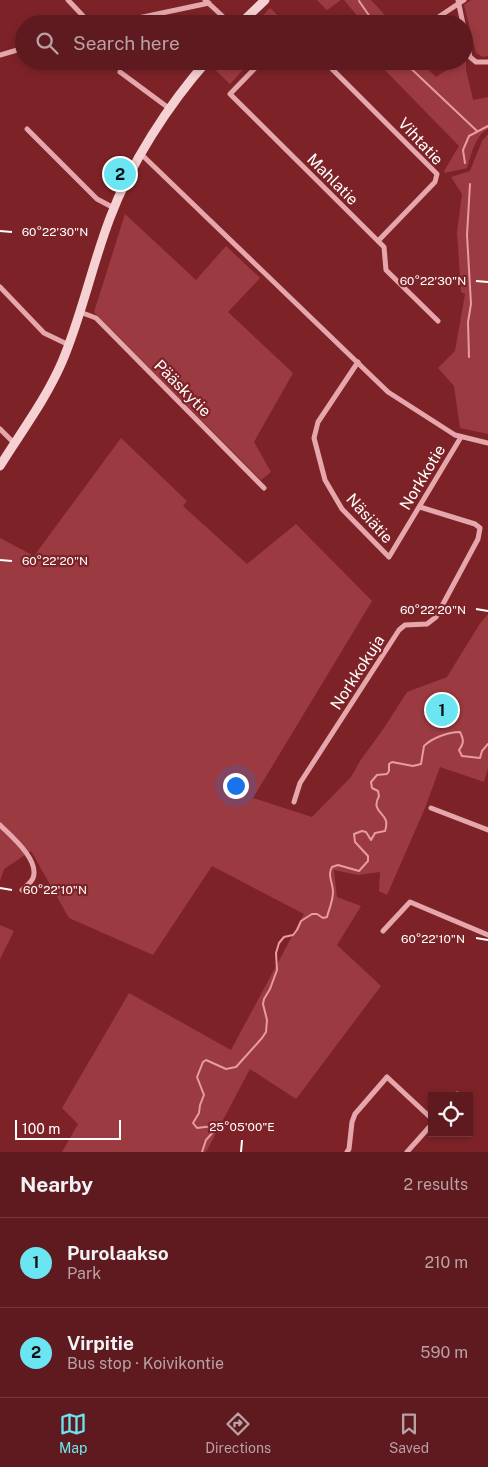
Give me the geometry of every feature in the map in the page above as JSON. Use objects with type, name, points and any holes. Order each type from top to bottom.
[{"type":"main road","points":[[249,15],[265,0]]},
{"type":"main road","points":[[0,466],[42,399],[61,364],[114,208],[141,154],[177,98],[200,70]]},
{"type":"street","points":[[68,0],[82,15]]},
{"type":"street","points":[[441,15],[460,1],[462,15]]},
{"type":"street","points":[[150,15],[207,2],[221,15]]},
{"type":"street","points":[[0,55],[15,51]]},
{"type":"street","points":[[473,60],[476,62],[488,62]]},
{"type":"street","points":[[230,94],[253,70]]},
{"type":"street","name":"Vihtatie","points":[[333,70],[437,174],[435,182],[378,241]]},
{"type":"street","points":[[120,72],[170,109]]},
{"type":"street","name":"Mahlatie","points":[[226,90],[384,247],[386,270],[438,321]]},
{"type":"street","points":[[27,129],[97,199],[114,208]]},
{"type":"street","points":[[141,154],[388,392],[455,435],[488,443]]},
{"type":"street","points":[[0,287],[44,333],[69,345]]},
{"type":"street","name":"Pääskytie","points":[[80,312],[96,318],[264,488]]},
{"type":"street","name":"Näsiätie","points":[[358,362],[318,422],[314,438],[325,480],[342,509],[389,556]]},
{"type":"street","points":[[0,429],[14,443]]},
{"type":"street","name":"Norkkotie","points":[[389,556],[461,437]]},
{"type":"street","name":"Norkkokuja","points":[[294,802],[300,783],[399,630],[405,625],[427,624],[436,617],[478,539],[480,528],[475,524],[420,507]]},
{"type":"street","points":[[431,808],[488,830]]},
{"type":"street","points":[[0,825],[30,859],[34,869],[32,878],[22,890]]},
{"type":"street","points":[[383,932],[410,902],[488,935]]},
{"type":"street","points":[[347,1152],[355,1114],[387,1077],[428,1115]]},
{"type":"street","points":[[407,1152],[428,1128]]},
{"type":"shaded area","points":[[317,0],[341,0],[327,10]]},
{"type":"shaded area","points":[[344,0],[371,0],[385,15],[356,15]]},
{"type":"shaded area","points":[[471,0],[488,0],[488,56],[483,57],[476,53],[473,41],[473,15],[466,15],[464,5]]},
{"type":"shaded area","points":[[270,8],[277,15],[263,15]]},
{"type":"shaded area","points":[[215,70],[243,70],[230,84]]},
{"type":"shaded area","points":[[385,70],[429,70],[436,77],[447,70],[466,70],[473,100],[488,97],[488,129],[477,141],[467,168],[445,173],[444,171],[459,146]]},
{"type":"shaded area","points":[[488,134],[488,434],[460,428],[454,386],[438,368],[455,351],[465,294],[461,292],[457,232],[462,194],[451,177],[470,171],[482,141]]},
{"type":"shaded area","points":[[125,214],[196,280],[226,246],[260,278],[228,312],[293,373],[254,442],[271,472],[261,480],[94,312]]},
{"type":"shaded area","points":[[121,438],[187,501],[183,506],[247,564],[296,524],[372,601],[253,798],[312,817],[351,777],[407,692],[447,677],[479,625],[488,614],[488,768],[484,782],[440,767],[425,808],[387,895],[379,891],[380,872],[358,875],[334,870],[337,897],[361,906],[337,945],[381,986],[296,1099],[250,1069],[206,1152],[62,1152],[78,1124],[62,1108],[129,993],[231,1050],[304,914],[212,866],[153,955],[69,918],[31,851],[4,869],[0,881],[0,538],[34,556]]},
{"type":"shaded area","points":[[0,925],[14,931],[0,959]]},
{"type":"waterway","points":[[359,1],[369,15]]},
{"type":"waterway","points":[[413,70],[477,131]]},
{"type":"waterway","points":[[465,163],[463,150],[469,136],[488,126]]},
{"type":"waterway","points":[[469,357],[468,322],[471,304],[467,235],[470,184]]},
{"type":"waterway","points":[[202,1152],[206,1140],[214,1131],[213,1126],[197,1128],[193,1123],[199,1113],[204,1095],[197,1077],[203,1062],[206,1060],[226,1069],[236,1067],[266,1032],[267,1020],[263,1004],[277,970],[276,953],[279,943],[284,937],[293,935],[301,921],[312,914],[317,914],[323,918],[327,917],[333,895],[330,876],[332,867],[338,865],[359,871],[368,861],[368,856],[355,842],[354,834],[362,831],[366,832],[371,840],[375,833],[385,831],[386,820],[377,807],[378,791],[372,788],[371,782],[377,775],[387,774],[389,764],[392,762],[413,766],[421,764],[424,746],[431,740],[445,734],[460,732],[463,741],[459,750],[462,756],[480,758],[482,751],[488,744]]},
{"type":"place","name":"Virpitie","points":[[120,174]]},
{"type":"place","name":"Purolaakso","points":[[442,710]]}]
